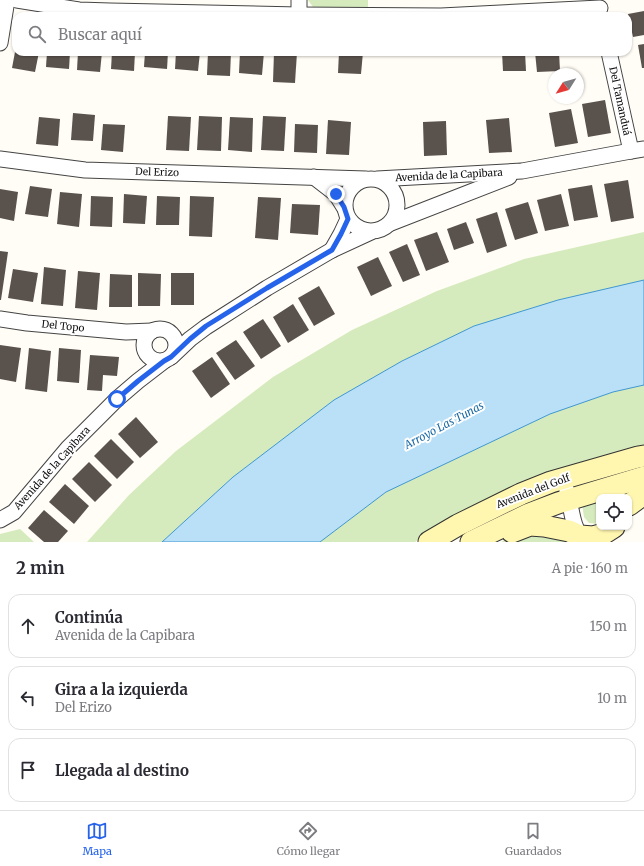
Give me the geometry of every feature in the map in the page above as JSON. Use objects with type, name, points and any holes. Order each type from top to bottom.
[{"type":"street","points":[[0,43],[7,0]]},
{"type":"street","points":[[17,0],[79,10],[110,11],[299,7],[378,12]]},
{"type":"street","points":[[520,12],[600,8]]},
{"type":"street","name":"Del Tamanduá","points":[[610,56],[637,150]]},
{"type":"street","name":"Avenida de la Capibara","points":[[332,250],[341,234],[346,213],[345,200],[348,192],[352,186],[358,182],[371,179],[522,171],[637,150]]},
{"type":"street","name":"Del Erizo","points":[[0,159],[85,170],[371,179]]},
{"type":"street","name":"Avenida de la Capibara","points":[[0,520],[14,512],[68,448],[117,399],[138,381],[168,359],[206,326],[332,250],[371,232],[385,228],[391,223],[522,171]]},
{"type":"street","points":[[314,177],[336,194],[354,225],[362,230],[371,232]]},
{"type":"street","name":"Avenida de la Capibara","points":[[371,179],[385,183],[392,189],[396,197],[396,215],[391,223]]},
{"type":"street","name":"Del Topo","points":[[0,319],[27,323],[126,332],[152,331]]},
{"type":"street","name":"Avenida de la Capibara","points":[[138,381],[146,368],[146,338],[148,334],[157,329],[167,331],[206,326]]},
{"type":"street","points":[[126,332],[136,339],[154,360],[159,362],[168,359],[174,353],[176,348],[175,338],[167,331]]},
{"type":"street","name":"Avenida del Golf","points":[[429,542],[488,509],[551,482],[644,456]]},
{"type":"street","points":[[595,469],[605,493]]},
{"type":"street","name":"Avenida del Golf","points":[[471,542],[529,514],[558,503],[570,499],[605,493],[644,477]]},
{"type":"street","points":[[562,479],[570,499],[572,519],[583,539]]},
{"type":"street","points":[[632,503],[644,494]]},
{"type":"street","points":[[489,542],[519,528],[530,525],[569,531],[583,539],[603,534],[610,530]]},
{"type":"street","points":[[615,530],[615,542]]},
{"type":"green space","points":[[308,0],[368,0],[368,9],[320,10],[313,7]]},
{"type":"green space","points":[[644,232],[644,280],[558,300],[474,326],[402,361],[334,400],[233,477],[162,542],[87,542],[129,495],[176,451],[273,377],[352,330],[437,291],[524,259]]},
{"type":"green space","points":[[644,385],[644,449],[434,529],[415,542],[320,542],[386,492],[550,414],[613,392]]},
{"type":"green space","points":[[596,500],[596,524],[589,523],[584,517],[582,503]]},
{"type":"green space","points":[[20,529],[34,542],[0,542],[0,534]]},
{"type":"green space","points":[[521,533],[581,542],[501,542]]},
{"type":"water","name":"Arroyo Las Tunas","points":[[644,280],[644,385],[613,392],[550,414],[386,492],[320,542],[162,542],[233,477],[334,400],[402,361],[474,326],[558,300]]},
{"type":"building","points":[[644,11],[644,35],[633,37],[632,13]]},
{"type":"building","points":[[644,44],[644,68],[642,68],[638,45]]},
{"type":"building","points":[[14,56],[38,56],[35,72],[12,68]]},
{"type":"building","points":[[47,56],[70,56],[69,69],[46,67]]},
{"type":"building","points":[[78,56],[102,56],[100,72],[77,70]]},
{"type":"building","points":[[112,56],[135,56],[134,71],[111,69]]},
{"type":"building","points":[[145,56],[168,56],[167,69],[144,67]]},
{"type":"building","points":[[176,56],[200,56],[198,71],[175,69]]},
{"type":"building","points":[[208,56],[231,56],[230,76],[207,75]]},
{"type":"building","points":[[240,56],[264,56],[262,75],[239,73]]},
{"type":"building","points":[[274,56],[297,56],[295,83],[273,82]]},
{"type":"building","points":[[339,56],[363,56],[361,74],[338,73]]},
{"type":"building","points":[[502,56],[525,56],[526,71],[503,71]]},
{"type":"building","points":[[535,56],[559,56],[560,68],[548,68],[548,72],[537,72]]},
{"type":"building","points":[[605,100],[611,133],[588,137],[582,104]]},
{"type":"building","points":[[571,109],[578,143],[555,147],[549,113]]},
{"type":"building","points":[[73,113],[95,115],[93,141],[71,140]]},
{"type":"building","points":[[168,116],[191,117],[189,151],[166,150]]},
{"type":"building","points":[[199,116],[222,117],[221,151],[197,150]]},
{"type":"building","points":[[263,116],[286,117],[284,151],[261,150]]},
{"type":"building","points":[[39,117],[60,119],[58,146],[36,144]]},
{"type":"building","points":[[230,117],[253,118],[252,152],[228,150]]},
{"type":"building","points":[[509,118],[512,152],[489,153],[486,120]]},
{"type":"building","points":[[328,120],[351,122],[349,155],[326,154]]},
{"type":"building","points":[[446,121],[447,155],[424,156],[423,122]]},
{"type":"building","points":[[103,124],[125,125],[123,152],[101,150]]},
{"type":"building","points":[[295,124],[318,125],[317,153],[294,152]]},
{"type":"building","points":[[628,180],[634,218],[611,222],[604,184]]},
{"type":"building","points":[[592,185],[598,217],[574,221],[568,189]]},
{"type":"building","points":[[30,186],[52,189],[48,217],[25,214]]},
{"type":"building","points":[[0,189],[18,192],[14,221],[0,218]]},
{"type":"building","points":[[60,192],[82,194],[79,227],[57,224]]},
{"type":"building","points":[[124,194],[147,196],[145,224],[123,223]]},
{"type":"building","points":[[561,194],[569,226],[545,231],[537,200]]},
{"type":"building","points":[[91,196],[113,197],[112,227],[90,226]]},
{"type":"building","points":[[157,196],[180,197],[179,225],[156,225]]},
{"type":"building","points":[[190,196],[214,197],[212,237],[189,236]]},
{"type":"building","points":[[258,197],[281,198],[278,240],[255,238]]},
{"type":"building","points":[[528,202],[538,233],[515,240],[505,209]]},
{"type":"building","points":[[292,204],[320,205],[318,235],[290,233]]},
{"type":"building","points":[[497,212],[507,246],[487,253],[476,219]]},
{"type":"building","points":[[466,222],[474,243],[454,250],[447,229]]},
{"type":"building","points":[[437,232],[449,262],[426,271],[414,240]]},
{"type":"building","points":[[407,244],[420,275],[403,282],[389,252]]},
{"type":"building","points":[[0,251],[8,252],[1,300],[0,300]]},
{"type":"building","points":[[378,257],[392,286],[371,296],[357,267]]},
{"type":"building","points":[[44,267],[66,270],[63,306],[41,304]]},
{"type":"building","points":[[13,269],[38,273],[33,302],[8,298]]},
{"type":"building","points":[[78,271],[100,273],[97,310],[75,308]]},
{"type":"building","points":[[138,273],[161,274],[160,306],[138,306]]},
{"type":"building","points":[[171,273],[194,273],[194,305],[171,305]]},
{"type":"building","points":[[110,274],[132,275],[132,307],[109,307]]},
{"type":"building","points":[[319,286],[335,314],[314,326],[298,298]]},
{"type":"building","points":[[293,304],[309,330],[288,343],[273,317]]},
{"type":"building","points":[[263,319],[281,346],[261,359],[243,332]]},
{"type":"building","points":[[236,340],[255,366],[235,380],[216,353]]},
{"type":"building","points":[[0,345],[21,348],[16,382],[0,379]]},
{"type":"building","points":[[29,348],[51,351],[47,392],[25,389]]},
{"type":"building","points":[[59,348],[81,350],[79,383],[57,381]]},
{"type":"building","points":[[90,355],[119,357],[117,376],[103,375],[102,391],[87,390]]},
{"type":"building","points":[[212,357],[230,384],[211,398],[192,371]]},
{"type":"building","points":[[136,417],[158,442],[140,458],[118,434]]},
{"type":"building","points":[[111,439],[134,462],[117,479],[94,456]]},
{"type":"building","points":[[89,462],[112,485],[95,502],[72,479]]},
{"type":"building","points":[[65,484],[89,506],[74,524],[49,502]]},
{"type":"building","points":[[44,510],[68,531],[58,542],[44,542],[28,528]]},
{"type":"route","points":[[117,399],[164,361],[168,360],[206,326],[332,250],[348,219],[344,207],[336,194]]}]
